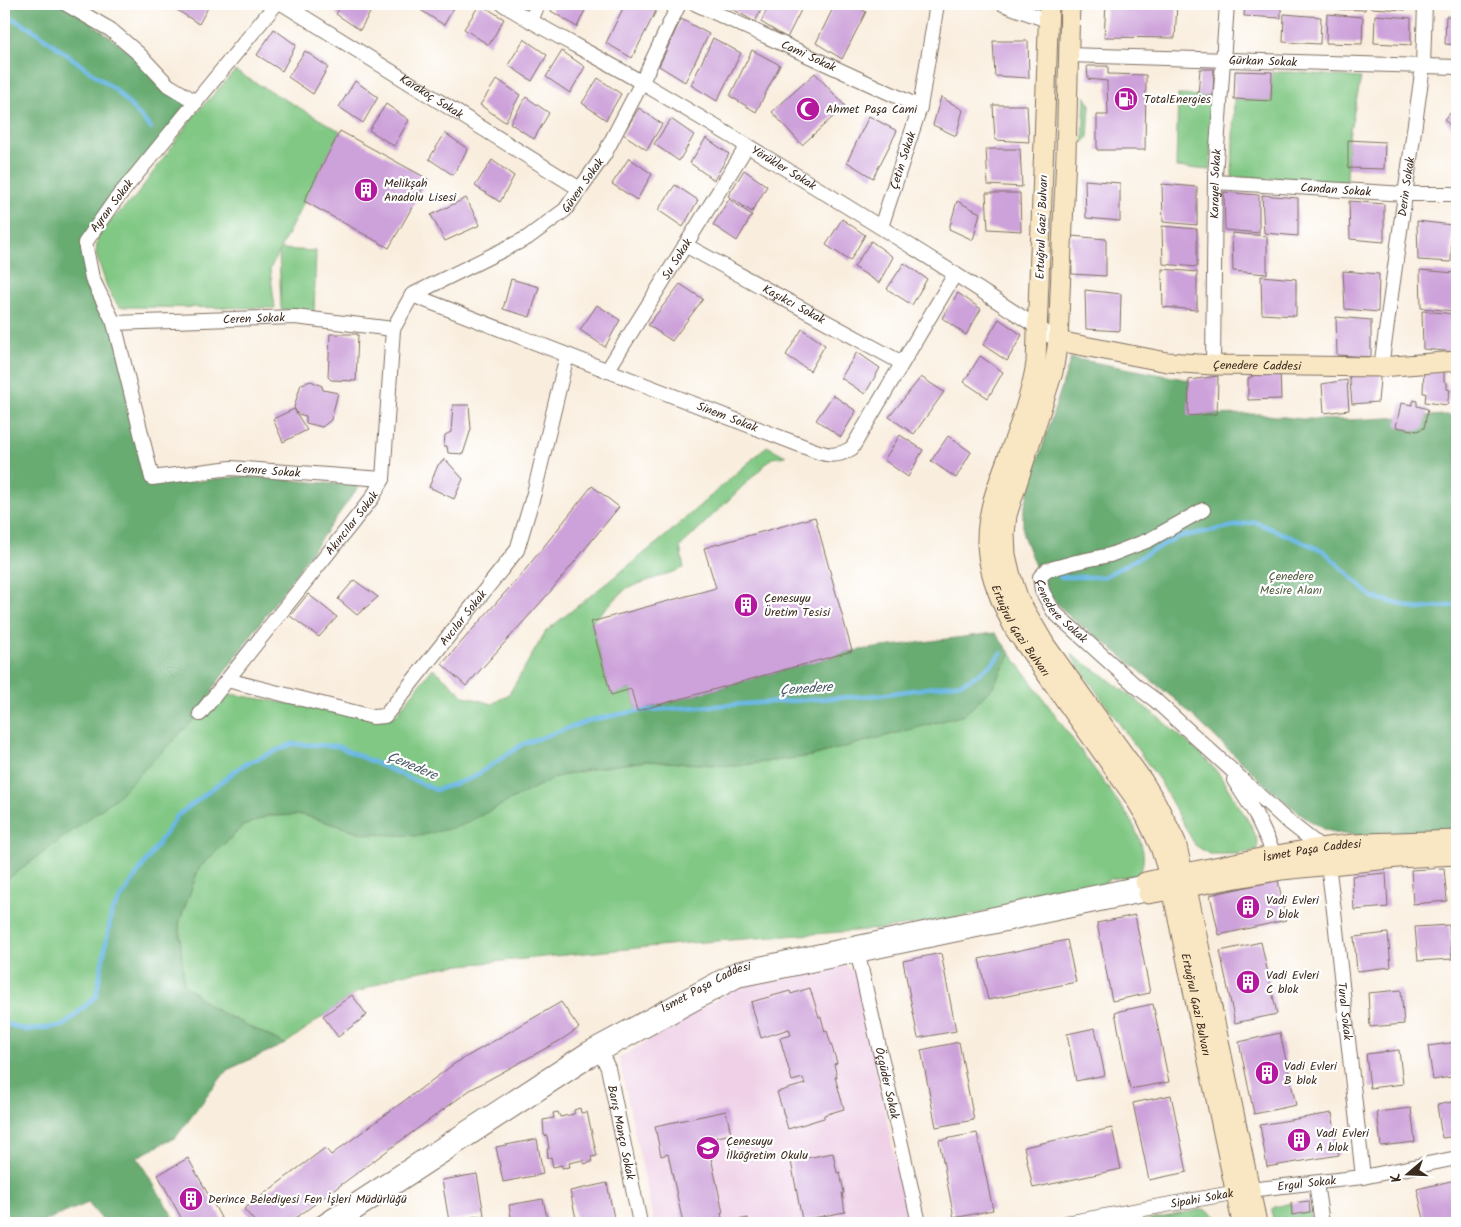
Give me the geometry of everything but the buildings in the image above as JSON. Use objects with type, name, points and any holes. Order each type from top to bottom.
[{"type":"main road","name":"Ertuğrul Gazi Bulvarı","points":[[1070,4],[1066,162],[1058,341],[1053,372],[1007,515],[1004,534],[1006,554],[1019,600],[1035,628],[1085,702],[1157,804],[1168,845]]},
{"type":"main road","name":"Ertuğrul Gazi Bulvarı","points":[[1049,13],[1039,328],[1036,363],[1032,385],[994,494],[989,518],[988,555],[993,578],[1003,606],[1015,630],[1134,797],[1146,817],[1168,845],[1187,880],[1188,925],[1243,1192],[1257,1223]]},
{"type":"main road","name":"Çenedere Caddesi","points":[[1058,341],[1167,362],[1213,365],[1381,367],[1457,361]]},
{"type":"main road","name":"İsmet Paşa Caddesi","points":[[1146,888],[1394,842],[1457,840]]},
{"type":"main road","points":[[1168,845],[1189,858],[1187,880],[1198,894],[1188,925],[1146,888],[1168,845]]},
{"type":"main road","name":"İsmet Paşa Caddesi","points":[[1324,856],[1398,858],[1457,855]]},
{"type":"main road","name":"Ertuğrul Gazi Bulvarı","points":[[1242,1223],[1243,1192]]},
{"type":"street","points":[[66,4],[111,30],[139,54],[168,85],[196,102]]},
{"type":"street","name":"Ayran Sokak","points":[[152,478],[114,323],[92,278],[85,243],[113,203],[276,4]]},
{"type":"street","name":"Karakoç Sokak","points":[[284,4],[580,189]]},
{"type":"street","name":"Yörükler Sokak","points":[[503,4],[530,21],[642,82],[881,227],[1058,341]]},
{"type":"street","points":[[530,21],[538,4]]},
{"type":"street","name":"Güven Sokak","points":[[412,294],[527,238],[565,210],[604,155],[642,82],[679,4]]},
{"type":"street","name":"Cami Sokak","points":[[696,4],[920,107]]},
{"type":"street","name":"Çetin Sokak","points":[[881,227],[920,107],[937,4]]},
{"type":"street","points":[[1004,4],[1049,13]]},
{"type":"street","name":"Karayel Sokak","points":[[1213,365],[1215,182],[1227,4]]},
{"type":"street","name":"Derin Sokak","points":[[1381,367],[1423,66],[1425,4]]},
{"type":"street","name":"Gürkan Sokak","points":[[1068,55],[1457,67]]},
{"type":"street","name":"Su Sokak","points":[[606,371],[747,146]]},
{"type":"street","name":"Candan Sokak","points":[[1215,182],[1405,194],[1457,194]]},
{"type":"street","name":"Kaşıkcı Sokak","points":[[685,245],[902,363]]},
{"type":"street","name":"Sinem Sokak","points":[[412,294],[826,455],[836,455],[852,448],[955,274]]},
{"type":"street","name":"Akıncılar Sokak","points":[[200,714],[372,498],[383,479],[393,329],[412,294]]},
{"type":"street","name":"Ceren Sokak","points":[[114,323],[295,317],[393,329]]},
{"type":"street","name":"Avcılar Sokak","points":[[227,680],[373,717],[385,716],[517,550],[534,493],[567,355]]},
{"type":"street","name":"Cemre Sokak","points":[[152,478],[231,468],[383,479]]},
{"type":"street","name":"Çenedere Sokak","points":[[1203,510],[1141,543],[1110,556],[1076,562],[1047,570],[1040,576],[1042,591],[1054,612],[1136,686],[1155,700],[1324,856]]},
{"type":"street","name":"Çenedere Sokak","points":[[1221,760],[1255,813],[1279,863]]},
{"type":"street","name":"Tural Sokak","points":[[1324,856],[1334,911],[1363,1176]]},
{"type":"street","name":"İsmet Paşa Caddesi","points":[[321,1223],[336,1220],[599,1049],[738,980],[855,950],[1146,888]]},
{"type":"street","name":"Öçgüder Sokak","points":[[855,950],[919,1223]]},
{"type":"street","name":"Barış Manço Sokak","points":[[599,1049],[608,1068],[640,1223]]},
{"type":"street","name":"Ergul Sokak","points":[[1243,1192],[1363,1176],[1457,1158]]},
{"type":"street","points":[[1316,1183],[1322,1223]]},
{"type":"street","name":"Sipahi Sokak","points":[[1066,1223],[1243,1192]]},
{"type":"shaded area","points":[[841,961],[857,976],[908,1223],[654,1223],[619,1058],[741,985]]},
{"type":"green space","points":[[4,4],[66,4],[196,102],[85,243],[114,323],[152,478],[179,483],[243,476],[359,486],[211,691],[200,714],[116,798],[4,882]]},
{"type":"green space","points":[[235,71],[340,131],[280,249],[316,251],[314,313],[281,309],[279,251],[270,269],[275,308],[119,307],[108,290],[96,254],[98,233],[136,196],[196,113]]},
{"type":"green space","points":[[1272,72],[1361,78],[1348,140],[1347,182],[1232,177],[1234,99],[1271,101]]},
{"type":"green space","points":[[1178,95],[1213,96],[1210,170],[1176,167]]},
{"type":"green space","points":[[1085,96],[1090,104],[1088,138],[1083,143]]},
{"type":"green space","name":"Çenedere Mesire Alanı","points":[[1071,358],[1189,380],[1188,415],[1259,414],[1301,419],[1349,420],[1457,416],[1457,833],[1371,836],[1343,834],[1326,830],[1304,817],[1268,787],[1178,702],[1070,617],[1052,598],[1037,571],[1023,535],[1023,513]]},
{"type":"green space","points":[[767,446],[786,456],[772,458],[680,547],[684,568],[627,588],[591,622],[611,694],[631,689],[637,711],[591,720],[523,744],[472,778],[436,790],[337,746],[112,911],[96,996],[63,1026],[26,1030],[4,1023],[4,882],[116,798],[211,691],[373,717],[394,717],[433,668],[464,696],[492,704],[509,694],[546,631],[662,539]]},
{"type":"green space","points":[[995,633],[1011,654],[992,688],[964,715],[811,756],[735,766],[646,761],[596,768],[556,777],[460,826],[419,836],[366,834],[303,815],[267,816],[243,826],[199,868],[179,923],[184,984],[212,1008],[285,1044],[227,1070],[176,1137],[137,1157],[177,1223],[105,1223],[88,1203],[40,1223],[4,1223],[4,1024],[26,1030],[63,1026],[96,996],[112,911],[177,816],[243,765],[292,744],[337,746],[436,790],[472,778],[523,744],[591,720],[637,711],[852,651]]},
{"type":"green space","points":[[1011,654],[1131,820],[1143,854],[1143,861],[1138,875],[1110,879],[1094,890],[956,918],[882,929],[689,943],[451,966],[398,975],[352,995],[285,1044],[212,1008],[184,984],[179,923],[199,868],[243,826],[267,816],[303,815],[366,834],[460,826],[556,777],[596,768],[646,761],[735,766],[811,756],[964,715],[992,688]]},
{"type":"green space","points":[[1070,654],[1103,675],[1159,718],[1205,758],[1219,774],[1252,827],[1258,842],[1257,850],[1237,854],[1209,854],[1195,845],[1160,781]]},
{"type":"green space","points":[[1291,1203],[1292,1214],[1310,1212],[1312,1223],[1273,1223],[1272,1209]]},
{"type":"green space","points":[[1204,1209],[1226,1223],[1135,1223]]},
{"type":"waterway","points":[[4,14],[32,29],[117,91],[151,128]]},
{"type":"waterway","points":[[1060,577],[1103,577],[1178,537],[1255,522],[1324,551],[1372,597],[1418,609],[1457,605]]},
{"type":"waterway","name":"Çenedere","points":[[4,1023],[26,1030],[63,1026],[96,996],[112,911],[177,816],[243,765],[292,744],[337,746],[436,790],[472,778],[523,744],[591,720],[637,711],[880,695],[961,683],[974,677],[993,663],[1001,653]]},
{"type":"place","name":"TotalEnergies","points":[[1126,99]]},
{"type":"place","name":"Ahmet Paşa Cami","points":[[808,109]]},
{"type":"place","name":"Melikşah Anadolu Lisesi","points":[[366,190]]},
{"type":"place","name":"Çenesuyu Üretim Tesisi","points":[[746,605]]},
{"type":"place","name":"Vadi Evleri D blok","points":[[1248,907]]},
{"type":"place","name":"Vadi Evleri C blok","points":[[1248,982]]},
{"type":"place","name":"Vadi Evleri B blok","points":[[1267,1073]]},
{"type":"place","name":"Vadi Evleri A blok","points":[[1299,1140]]},
{"type":"place","name":"Çenesuyu İlköğretim Okulu","points":[[708,1148]]},
{"type":"place","name":"Derince Belediyesi Fen İşleri Müdürlüğü","points":[[191,1199]]}]
